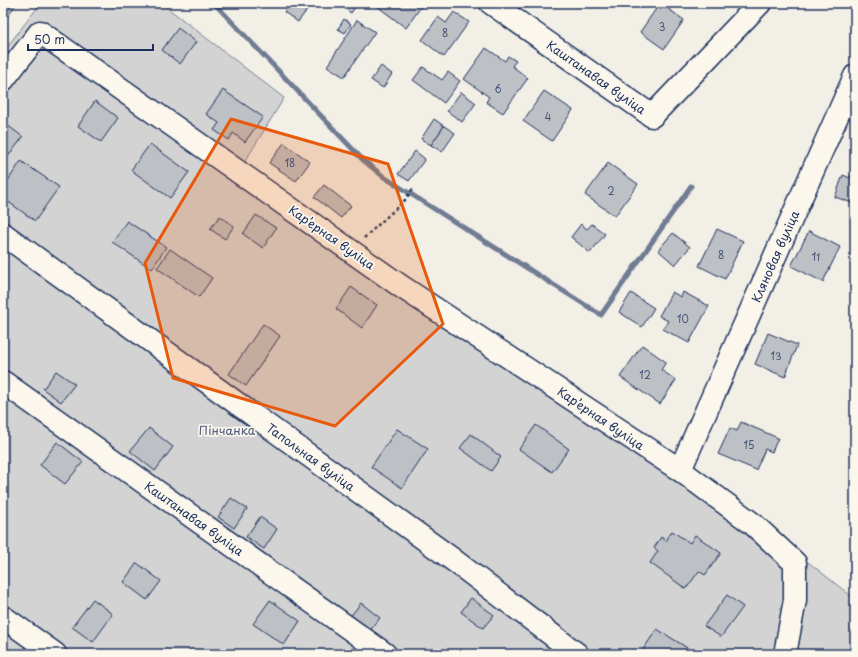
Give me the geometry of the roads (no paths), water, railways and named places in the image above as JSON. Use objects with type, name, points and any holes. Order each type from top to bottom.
[{"type":"street","name":"Каштанавая вуліца","points":[[492,3],[652,116],[760,3]]},
{"type":"street","name":"Карʼерная вуліца","points":[[3,80],[40,32],[402,287],[680,470],[753,524],[795,563],[795,600],[785,654]]},
{"type":"street","name":"Кляновая вуліца","points":[[680,470],[855,76]]},
{"type":"street","name":"Тапольная вуліца","points":[[3,234],[452,558],[577,654]]},
{"type":"street","name":"Каштанавая вуліца","points":[[3,382],[385,654]]},
{"type":"street","points":[[3,617],[55,654]]},
{"type":"waterway","points":[[214,3],[363,160],[384,177],[601,315],[691,186]]},
{"type":"park label","name":"Пінчанка","points":[[227,430]]}]
